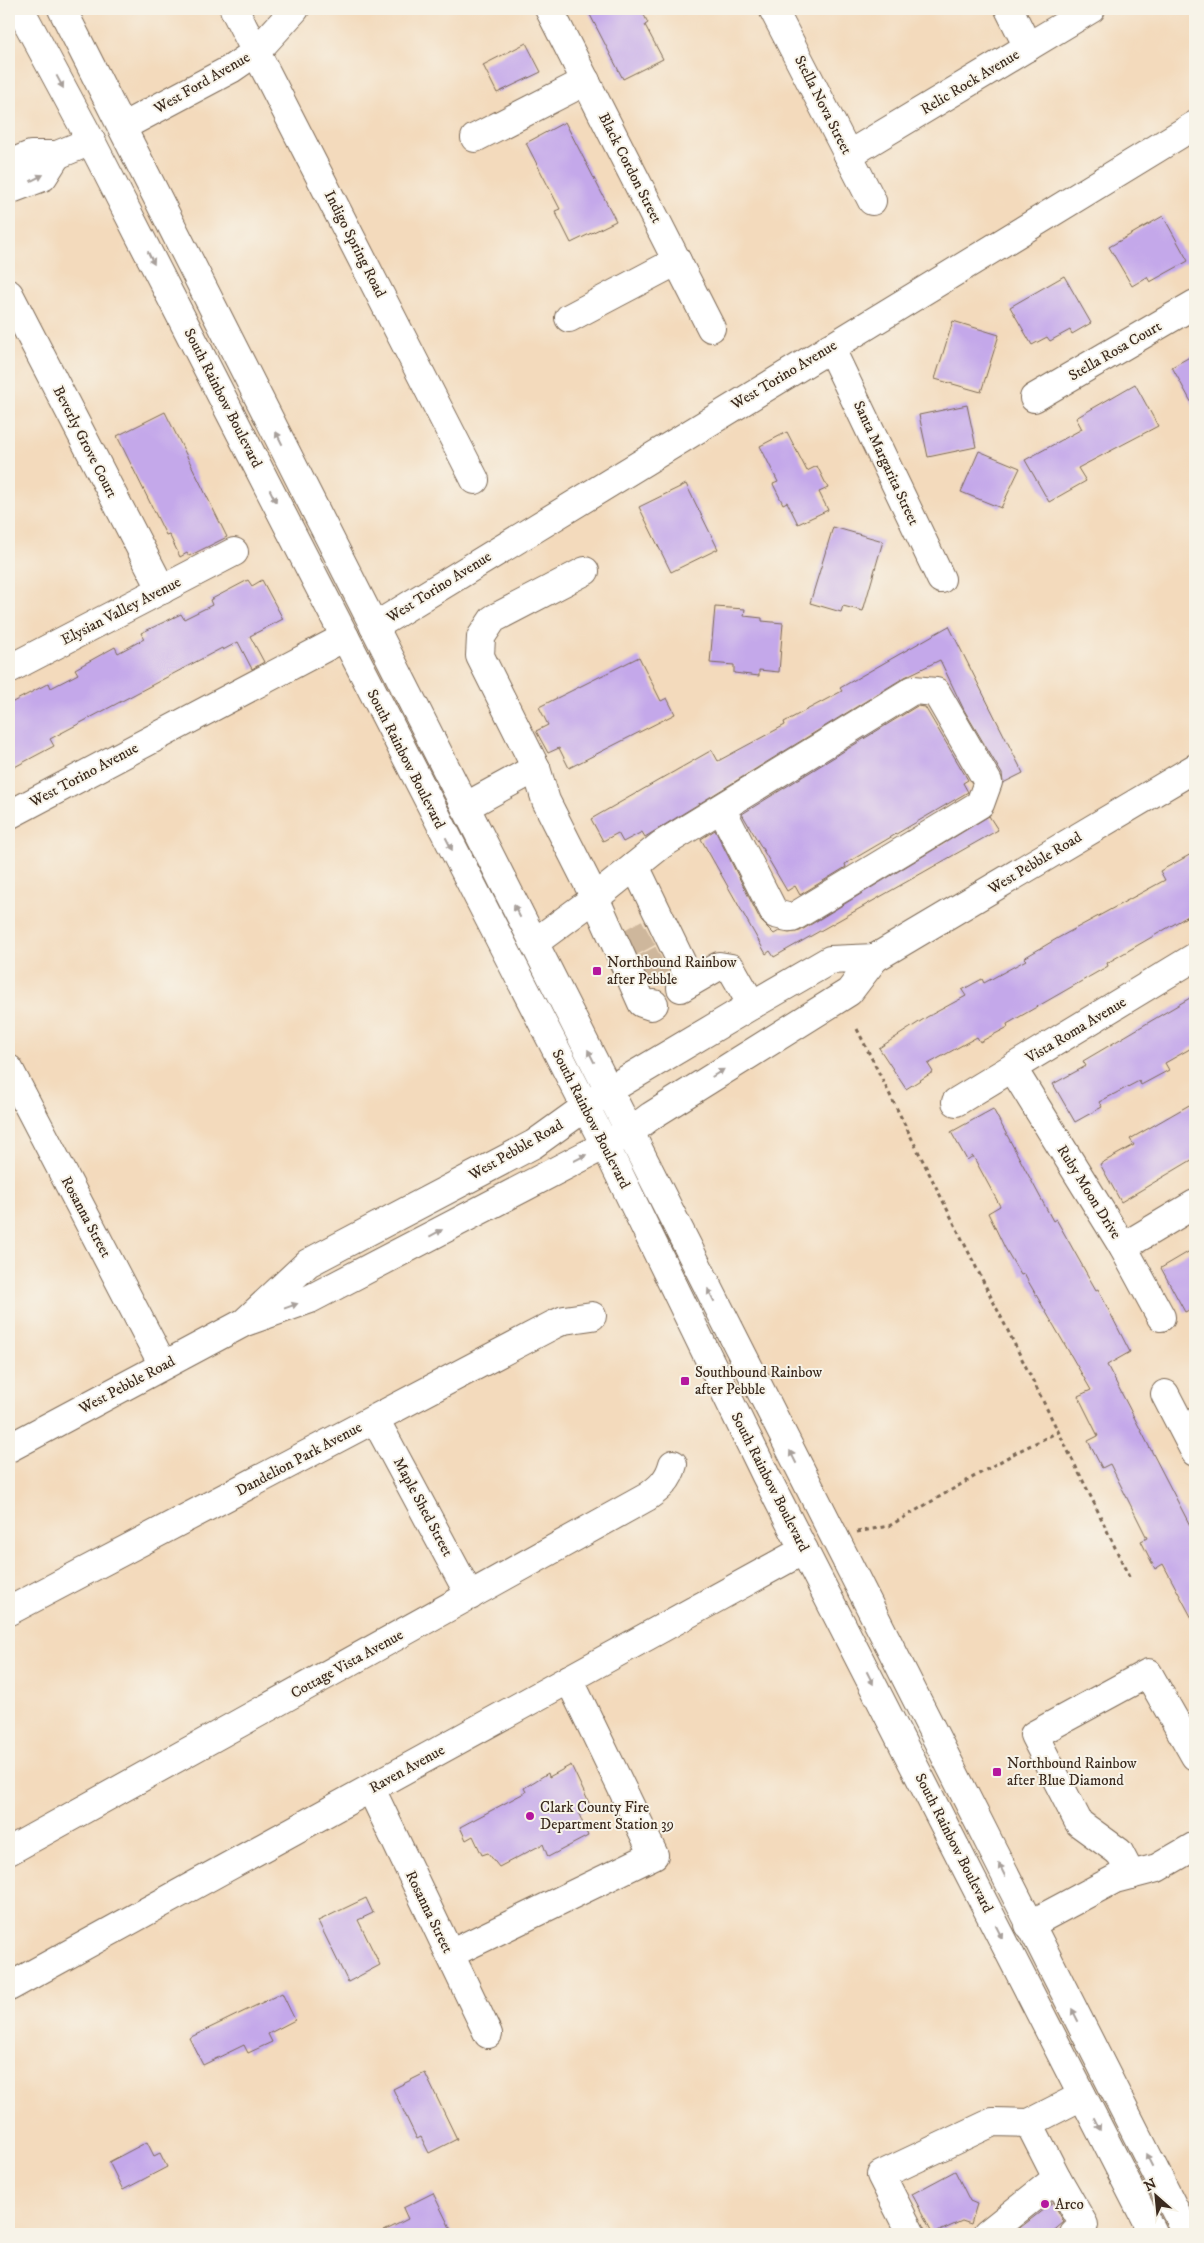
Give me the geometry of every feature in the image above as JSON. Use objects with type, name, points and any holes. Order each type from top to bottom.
[{"type":"street","name":"South Rainbow Boulevard","points":[[62,9],[834,1536],[1028,1925],[1186,2234]]},
{"type":"street","name":"Indigo Spring Road","points":[[234,9],[475,480]]},
{"type":"street","name":"West Ford Avenue","points":[[122,127],[231,69],[256,52],[295,9]]},
{"type":"street","name":"Black Cordon Street","points":[[549,9],[711,328]]},
{"type":"street","name":"Stella Nova Street","points":[[773,9],[872,201]]},
{"type":"street","points":[[1009,9],[1028,47]]},
{"type":"street","name":"Relic Rock Avenue","points":[[848,155],[1091,9]]},
{"type":"street","name":"South Rainbow Boulevard","points":[[23,13],[91,141],[605,1145],[766,1476],[1153,2234]]},
{"type":"street","points":[[23,13],[58,42],[100,116],[122,127]]},
{"type":"street","points":[[475,138],[586,81]]},
{"type":"street","name":"West Torino Avenue","points":[[374,627],[1195,125]]},
{"type":"street","points":[[9,164],[31,155],[57,155],[91,141],[117,155],[156,229],[196,274]]},
{"type":"street","points":[[9,190],[43,177],[57,155]]},
{"type":"street","points":[[569,318],[677,261]]},
{"type":"street","name":"Beverly Grove Court","points":[[9,294],[162,590]]},
{"type":"street","name":"Stella Rosa Court","points":[[1034,398],[1195,304]]},
{"type":"street","name":"Santa Margarita Street","points":[[830,347],[941,580]]},
{"type":"street","points":[[294,536],[318,552],[346,601],[374,627]]},
{"type":"street","name":"Elysian Valley Avenue","points":[[9,669],[234,552]]},
{"type":"street","points":[[585,571],[493,619],[481,637],[480,656],[536,768],[546,801],[621,948],[633,974],[642,1003],[651,1006],[654,1004]]},
{"type":"street","points":[[345,637],[385,680],[426,755],[460,798],[536,768]]},
{"type":"street","name":"West Torino Avenue","points":[[9,815],[345,637]]},
{"type":"street","points":[[534,943],[595,898],[661,845],[721,808],[914,690],[936,692],[988,782],[980,804],[792,918],[775,914],[721,808]]},
{"type":"street","name":"West Pebble Road","points":[[9,1448],[245,1322],[310,1299],[630,1132],[650,1116],[849,992],[876,958],[1195,768]]},
{"type":"street","points":[[634,866],[658,928],[686,985],[719,966],[731,968],[752,1005]]},
{"type":"street","name":"Vista Roma Avenue","points":[[956,1102],[1195,957]]},
{"type":"street","name":"West Pebble Road","points":[[245,1322],[308,1263],[534,1144],[609,1090],[830,960],[876,958]]},
{"type":"street","name":"Rosanna Street","points":[[9,1069],[163,1365]]},
{"type":"street","name":"Ruby Moon Drive","points":[[1013,1069],[1123,1247],[1161,1317]]},
{"type":"street","points":[[1123,1247],[1195,1204]]},
{"type":"street","name":"Dandelion Park Avenue","points":[[9,1611],[553,1325],[564,1320],[592,1316]]},
{"type":"street","points":[[1166,1394],[1195,1452]]},
{"type":"street","name":"Maple Shed Street","points":[[375,1419],[470,1596]]},
{"type":"street","name":"Cottage Vista Avenue","points":[[9,1851],[647,1497],[661,1487],[670,1474],[673,1464]]},
{"type":"street","points":[[766,1476],[790,1484],[811,1525],[818,1533],[834,1536]]},
{"type":"street","points":[[804,1550],[812,1548],[824,1556],[851,1604],[870,1610]]},
{"type":"street","name":"Raven Avenue","points":[[9,1987],[804,1550]]},
{"type":"street","points":[[1131,1875],[1119,1852],[1079,1823],[1034,1735],[1148,1673],[1195,1756]]},
{"type":"street","points":[[450,1954],[654,1855],[569,1679]]},
{"type":"street","name":"Rosanna Street","points":[[371,1789],[488,2034]]},
{"type":"street","points":[[1028,1925],[1115,1879],[1157,1868],[1195,1846]]},
{"type":"street","points":[[911,2234],[881,2175],[993,2122],[1029,2123],[1082,2096]]},
{"type":"street","points":[[1029,2123],[1084,2225],[1074,2234]]},
{"type":"street","points":[[987,2234],[1058,2178]]},
{"type":"path","points":[[856,1029],[1130,1579]]},
{"type":"path","points":[[834,1536],[889,1526],[1015,1453],[1058,1432]]},
{"type":"building","points":[[587,9],[641,9],[648,23],[645,25],[663,59],[623,79]]},
{"type":"building","points":[[526,43],[541,72],[497,93],[483,65]]},
{"type":"building","points":[[565,122],[616,221],[571,243],[555,211],[560,209],[526,143]]},
{"type":"building","points":[[1163,216],[1188,261],[1150,282],[1147,277],[1132,286],[1109,247]]},
{"type":"building","points":[[1064,276],[1091,323],[1072,334],[1070,330],[1050,341],[1047,337],[1032,345],[1010,307]]},
{"type":"building","points":[[953,321],[999,335],[981,392],[935,379]]},
{"type":"building","points":[[1195,354],[1195,409],[1172,367]]},
{"type":"building","points":[[1135,384],[1158,426],[1078,468],[1086,481],[1049,502],[1025,460],[1082,429],[1076,418]]},
{"type":"building","points":[[967,405],[976,447],[928,457],[919,415]]},
{"type":"building","points":[[165,412],[227,537],[189,556],[187,553],[180,557],[169,534],[166,535],[117,436]]},
{"type":"building","points":[[787,432],[807,471],[817,466],[828,488],[819,492],[828,510],[798,524],[787,502],[783,504],[773,484],[778,482],[760,446]]},
{"type":"building","points":[[979,451],[1020,468],[1001,508],[961,492]]},
{"type":"building","points":[[686,484],[718,549],[671,572],[639,507]]},
{"type":"building","points":[[833,527],[883,541],[863,611],[843,606],[841,612],[810,603]]},
{"type":"building","points":[[248,580],[252,586],[262,580],[283,619],[250,636],[264,662],[252,669],[238,642],[223,650],[222,648],[50,739],[54,746],[9,770],[9,704],[49,683],[51,688],[78,674],[75,669],[115,647],[118,653],[144,639],[141,633],[181,614],[184,619],[212,605],[210,600]]},
{"type":"building","points":[[715,607],[745,609],[744,616],[762,618],[762,621],[783,623],[779,672],[759,670],[759,676],[734,673],[734,665],[710,663]]},
{"type":"building","points":[[949,626],[1023,773],[1003,783],[1002,774],[964,710],[940,660],[905,677],[645,837],[642,832],[623,842],[618,833],[603,841],[591,819],[712,750],[718,761],[785,725],[784,722],[842,691],[840,688]]},
{"type":"building","points":[[639,657],[661,701],[667,698],[675,714],[569,768],[559,748],[548,753],[536,731],[548,725],[539,707]]},
{"type":"building","points":[[917,706],[925,707],[968,780],[963,783],[968,792],[845,864],[846,867],[800,895],[795,886],[787,891],[742,814]]},
{"type":"building","points":[[989,816],[998,830],[774,957],[770,951],[766,954],[701,839],[715,830],[761,921],[774,934],[779,931],[789,933],[800,931]]},
{"type":"building","points":[[1195,852],[1195,912],[1107,963],[1108,966],[1007,1024],[1008,1027],[980,1042],[977,1037],[928,1064],[933,1072],[906,1089],[879,1048],[927,1017],[966,996],[962,990],[982,979],[984,983],[1026,960],[1024,958],[1058,938],[1165,880],[1160,871]]},
{"type":"building","points":[[1195,995],[1195,1046],[1165,1063],[1169,1070],[1141,1085],[1139,1081],[1099,1102],[1102,1107],[1075,1122],[1053,1084],[1086,1066],[1083,1061]]},
{"type":"building","points":[[1191,1104],[1195,1112],[1195,1158],[1121,1202],[1100,1164],[1134,1145],[1130,1139]]},
{"type":"building","points":[[993,1109],[1053,1221],[1056,1219],[1096,1290],[1098,1289],[1130,1352],[1107,1365],[1195,1535],[1195,1624],[1163,1564],[1155,1569],[1141,1541],[1147,1538],[1110,1464],[1102,1468],[1088,1441],[1098,1436],[1078,1396],[1091,1390],[1024,1274],[1021,1275],[1005,1248],[988,1213],[1000,1206],[973,1156],[967,1160],[951,1132]]},
{"type":"building","points":[[1195,1248],[1195,1307],[1185,1312],[1161,1268]]},
{"type":"building","name":"Clark County Fire Department Station 39","points":[[571,1765],[591,1807],[579,1814],[588,1836],[548,1857],[543,1844],[499,1867],[488,1853],[482,1855],[473,1836],[466,1840],[460,1827],[526,1792],[524,1788],[548,1773],[549,1777]]},
{"type":"building","points":[[366,1898],[373,1913],[358,1920],[380,1965],[348,1982],[318,1921]]},
{"type":"building","points":[[282,1993],[295,2020],[268,2034],[272,2042],[248,2053],[244,2045],[203,2065],[189,2038]]},
{"type":"building","points":[[425,2073],[457,2139],[429,2153],[421,2137],[417,2139],[393,2089]]},
{"type":"building","points":[[147,2142],[154,2156],[160,2153],[167,2167],[123,2190],[109,2162]]},
{"type":"building","points":[[955,2171],[970,2201],[977,2204],[971,2224],[962,2221],[933,2234],[912,2194]]},
{"type":"building","points":[[433,2193],[453,2234],[378,2234],[408,2219],[403,2208]]},
{"type":"building","points":[[1053,2202],[1064,2222],[1050,2234],[1012,2234]]},
{"type":"tunnel","points":[[624,946],[653,930]]},
{"type":"tunnel","points":[[637,972],[666,957]]},
{"type":"place","name":"Northbound Rainbow after Pebble","points":[[597,971]]},
{"type":"place","name":"Southbound Rainbow after Pebble","points":[[685,1381]]},
{"type":"place","name":"Northbound Rainbow after Blue Diamond","points":[[997,1772]]},
{"type":"place","name":"Clark County Fire Department Station 39","points":[[530,1816]]},
{"type":"place","name":"Arco","points":[[1045,2204]]}]
